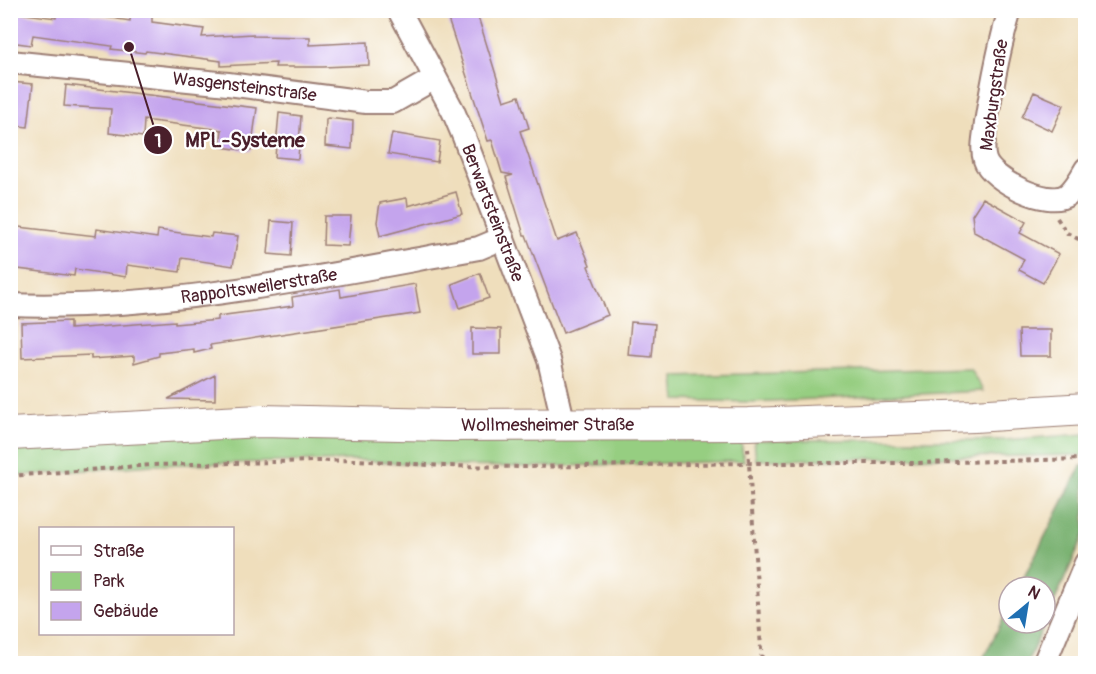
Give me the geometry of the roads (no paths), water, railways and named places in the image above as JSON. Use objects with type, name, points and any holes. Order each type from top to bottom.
[{"type":"main road","name":"Wollmesheimer Straße","points":[[10,434],[261,421],[564,425],[748,424],[974,416],[1086,409]]},
{"type":"street","name":"Berwartsteinstraße","points":[[399,10],[453,111],[549,360],[564,425]]},
{"type":"street","name":"Maxburgstraße","points":[[1010,10],[991,92],[984,138],[985,160],[996,175],[1043,199],[1056,199],[1066,195],[1086,169]]},
{"type":"street","name":"Wasgensteinstraße","points":[[10,62],[228,84],[366,102],[393,102],[435,78]]},
{"type":"street","name":"Rappoltsweilerstraße","points":[[10,304],[101,303],[235,290],[479,248],[503,238]]},
{"type":"street","points":[[1044,663],[1086,563]]},
{"type":"place","name":"MPL-Systeme","points":[[129,47]]}]
